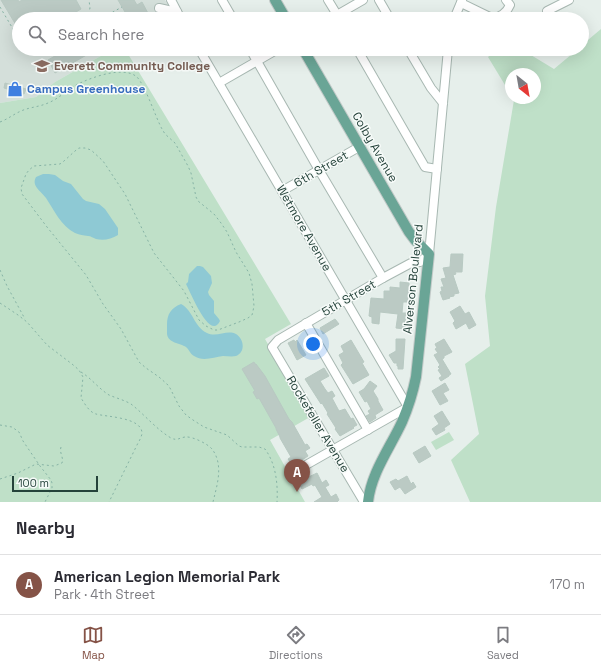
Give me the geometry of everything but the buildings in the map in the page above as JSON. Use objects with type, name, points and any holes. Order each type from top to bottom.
[{"type":"main road","points":[[275,0],[282,12]]},
{"type":"main road","name":"Colby Avenue","points":[[307,56],[409,232],[429,254]]},
{"type":"main road","name":"Alverson Boulevard","points":[[368,502],[376,472],[402,421],[413,391],[416,377],[429,254]]},
{"type":"street","points":[[171,0],[177,12]]},
{"type":"street","points":[[222,0],[229,12]]},
{"type":"street","points":[[328,0],[333,12]]},
{"type":"street","points":[[345,12],[363,0]]},
{"type":"street","points":[[379,0],[386,12]]},
{"type":"street","points":[[505,12],[510,7],[506,0]]},
{"type":"street","points":[[547,11],[569,0]]},
{"type":"street","points":[[457,12],[462,1],[481,12]]},
{"type":"street","points":[[158,8],[170,12]]},
{"type":"street","name":"Wetmore Avenue","points":[[203,56],[408,407]]},
{"type":"street","points":[[254,56],[319,170],[384,278]]},
{"type":"street","points":[[219,83],[266,56]]},
{"type":"street","points":[[361,56],[425,167],[437,168]]},
{"type":"street","points":[[412,56],[431,88],[443,103]]},
{"type":"street","name":"Alverson Boulevard","points":[[429,254],[447,56]]},
{"type":"street","name":"6th Street","points":[[282,191],[359,147]]},
{"type":"street","name":"5th Street","points":[[272,347],[278,340],[411,263],[420,262],[429,254]]},
{"type":"street","points":[[306,324],[368,430]]},
{"type":"street","name":"Rockefeller Avenue","points":[[272,347],[364,502]]},
{"type":"street","points":[[306,465],[408,407]]},
{"type":"path","points":[[88,0],[89,12]]},
{"type":"path","points":[[0,7],[12,28]]},
{"type":"path","points":[[113,12],[122,7]]},
{"type":"path","points":[[0,122],[10,118],[20,111],[48,104],[76,86],[97,76],[119,72],[132,74],[138,79],[147,95],[162,130],[175,143],[188,166],[198,201],[214,214],[221,223],[249,273],[251,278],[254,306],[252,315],[240,322],[218,330],[209,328],[202,323],[196,315],[184,291],[154,253],[125,194],[103,161],[91,150],[79,148],[60,164],[34,166],[26,174],[21,188],[22,194],[86,275],[139,362],[159,376],[167,384],[179,406],[186,415],[204,427],[227,435],[239,446],[259,447],[265,449],[274,468],[277,502]]},
{"type":"path","points":[[0,270],[27,322],[47,346],[86,375],[98,388],[130,404],[172,439],[176,440],[185,437],[191,438],[207,445],[212,449],[219,465],[219,475],[213,502]]},
{"type":"path","points":[[0,303],[27,322]]},
{"type":"path","points":[[79,370],[83,377],[81,398],[89,409],[96,414],[133,422],[138,426],[142,435],[109,502]]},
{"type":"path","points":[[0,425],[12,427],[19,432],[38,464],[50,478],[52,483],[51,492],[45,502]]},
{"type":"path","points":[[0,479],[18,473],[33,465],[38,464],[54,466],[62,463],[63,459],[60,451],[61,447]]},
{"type":"shaded area","name":"Everett Community College","points":[[0,0],[165,0],[172,12],[12,12],[12,56],[101,56],[55,82],[36,97],[0,103]]},
{"type":"green space","points":[[601,29],[601,502],[470,502],[451,460],[479,434],[465,364],[490,346],[485,296],[496,207],[513,104],[541,104],[541,68],[505,68],[505,85],[488,57],[533,56],[554,69],[570,56],[589,56],[589,39]]},
{"type":"green space","points":[[101,56],[129,56],[291,324],[265,339],[310,417],[270,440],[305,502],[0,502],[0,103],[36,97],[55,82]]},
{"type":"green space","points":[[449,432],[454,440],[436,450],[431,442]]},
{"type":"water","points":[[43,174],[55,175],[63,181],[71,184],[86,201],[99,204],[105,209],[118,228],[118,235],[113,238],[99,240],[90,236],[77,234],[70,230],[55,213],[46,198],[36,186],[36,177]]},
{"type":"water","points":[[197,266],[203,267],[211,276],[212,283],[208,292],[214,301],[214,313],[220,321],[216,326],[211,325],[201,313],[186,284],[188,282],[189,274]]},
{"type":"water","points":[[181,304],[188,310],[199,327],[207,333],[214,335],[229,332],[239,336],[243,345],[241,352],[236,356],[201,359],[193,355],[186,347],[170,339],[167,334],[168,318],[170,312]]},
{"type":"place","name":"Everett Community College","points":[[42,66]]},
{"type":"place","name":"Campus Greenhouse","points":[[15,89]]},
{"type":"place","name":"American Legion Memorial Park","points":[[297,492]]}]
